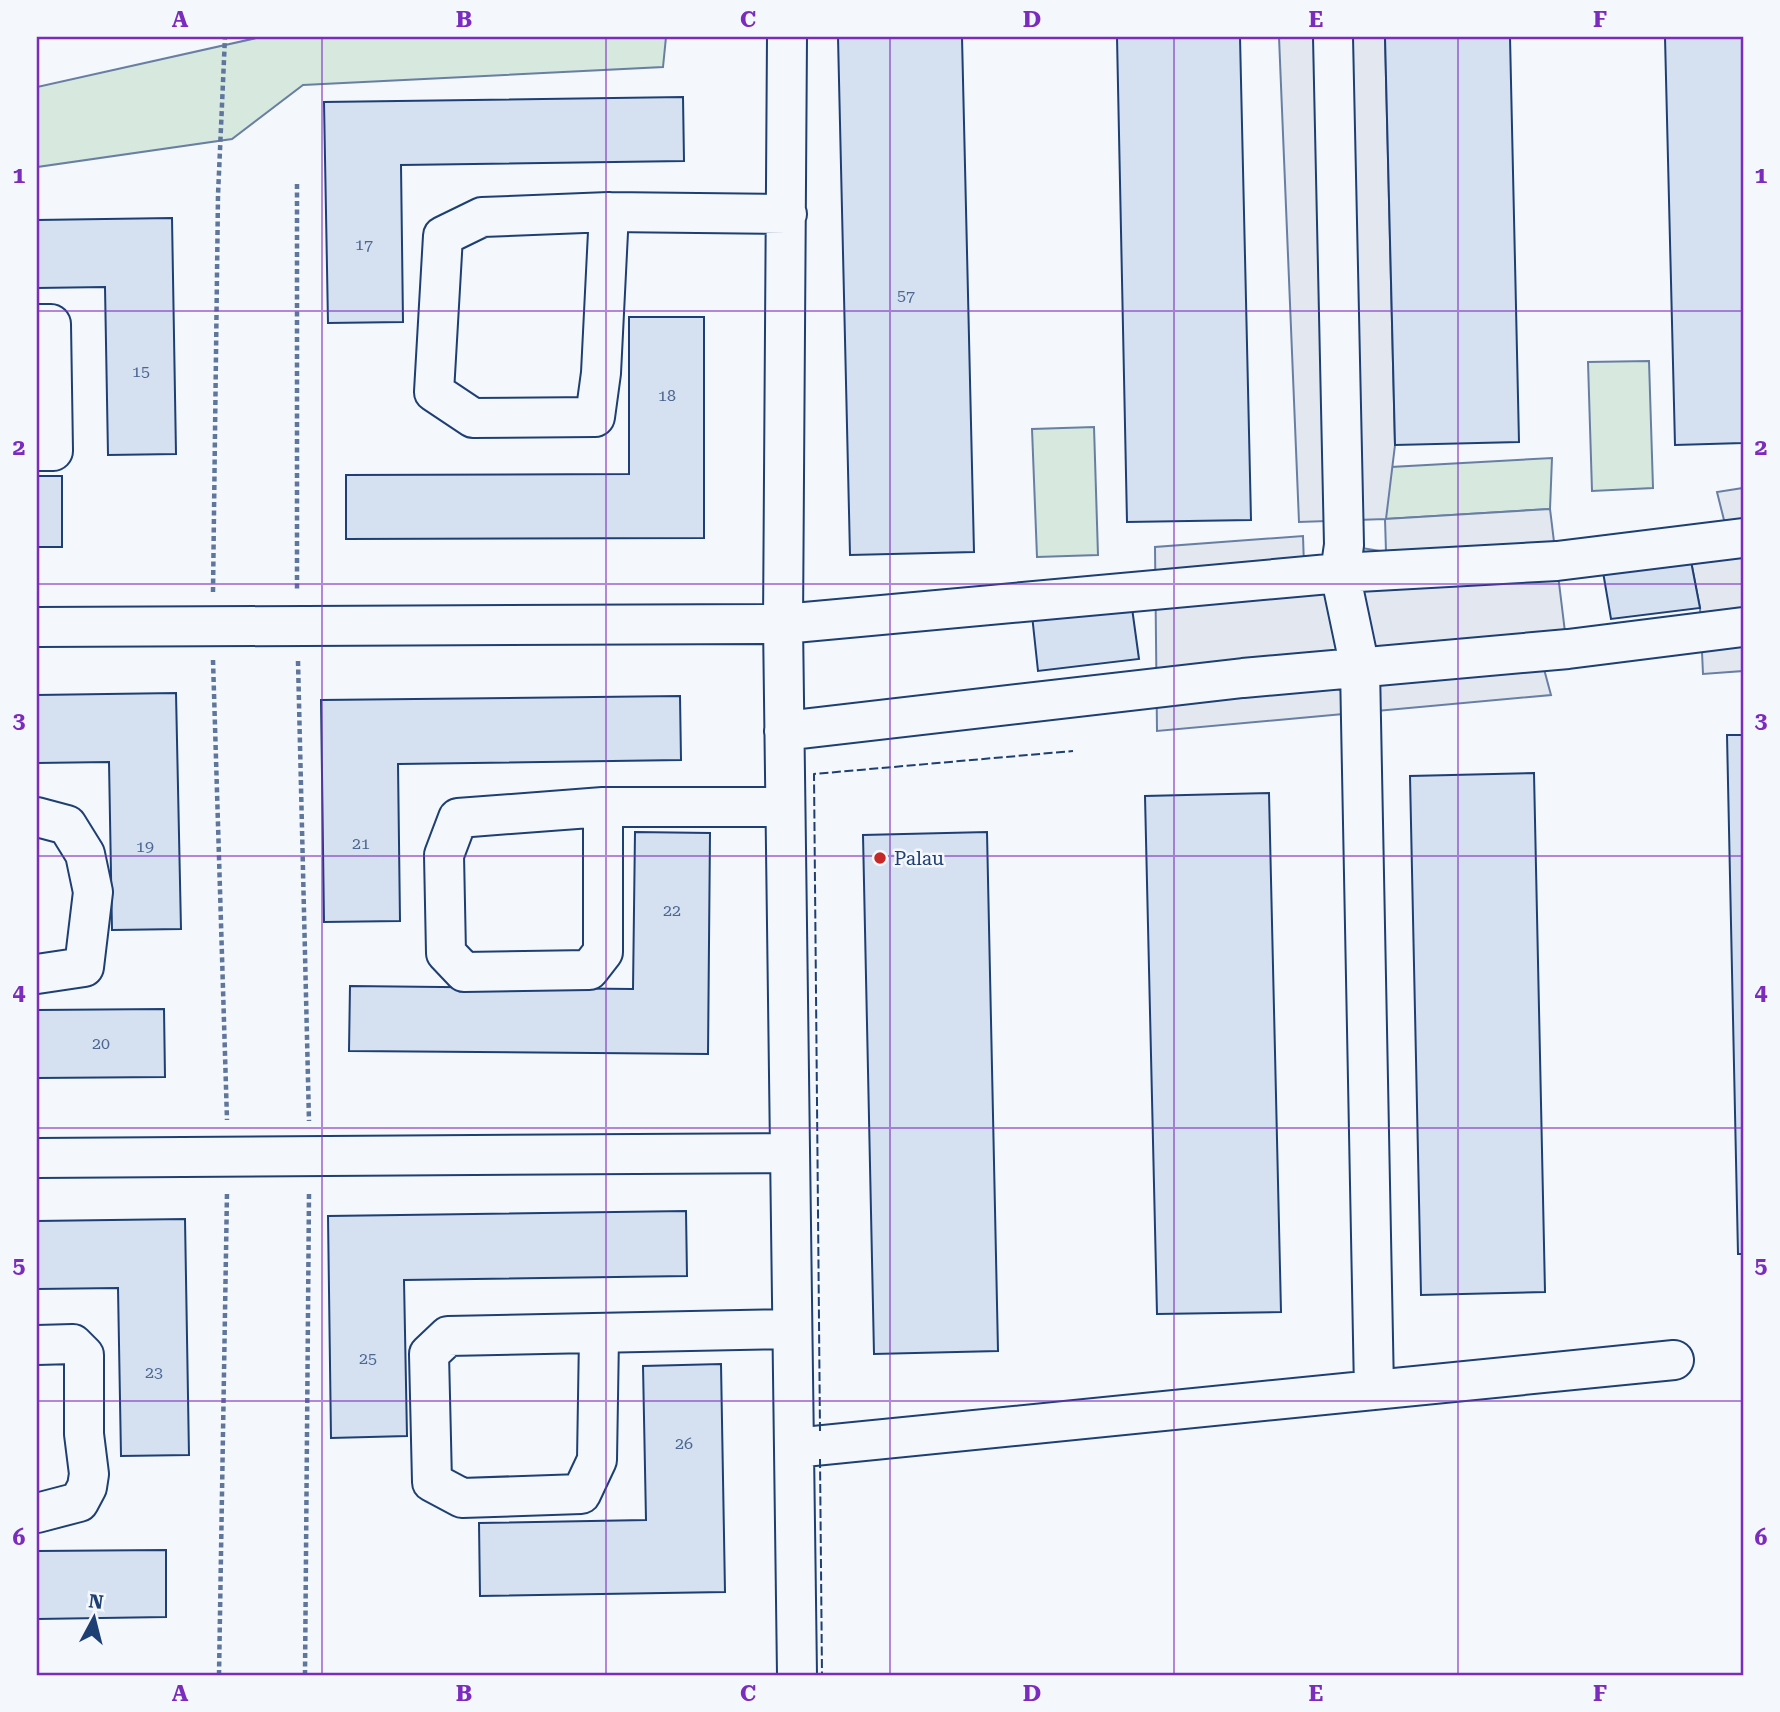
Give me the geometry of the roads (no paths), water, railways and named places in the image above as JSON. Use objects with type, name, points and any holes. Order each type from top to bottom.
[{"type":"street","points":[[786,37],[783,624],[797,1675]]},
{"type":"street","points":[[1333,37],[1344,545],[1340,573],[1360,668],[1374,1390]]},
{"type":"street","points":[[609,212],[601,373],[595,417],[473,418],[434,392],[443,236],[482,217],[609,212],[787,214]]},
{"type":"street","points":[[37,324],[51,324],[53,451],[37,451]]},
{"type":"street","points":[[37,626],[783,624],[1340,573],[1557,561],[1743,538]]},
{"type":"street","points":[[784,731],[1243,678],[1568,649],[1743,627]]},
{"type":"street","points":[[603,807],[603,953],[589,970],[464,972],[446,953],[444,855],[458,818],[603,807],[785,807]]},
{"type":"street","points":[[37,817],[67,825],[85,854],[93,892],[84,967],[37,974]]},
{"type":"street","points":[[37,1158],[790,1153]]},
{"type":"street","points":[[599,1336],[597,1460],[581,1494],[461,1498],[432,1482],[429,1354],[449,1336],[599,1336],[792,1329]]},
{"type":"street","points":[[37,1345],[73,1344],[84,1355],[84,1434],[89,1474],[87,1488],[79,1502],[37,1513]]},
{"type":"street","points":[[794,1448],[1674,1360]]},
{"type":"place","name":"Palau","points":[[880,858]]}]
